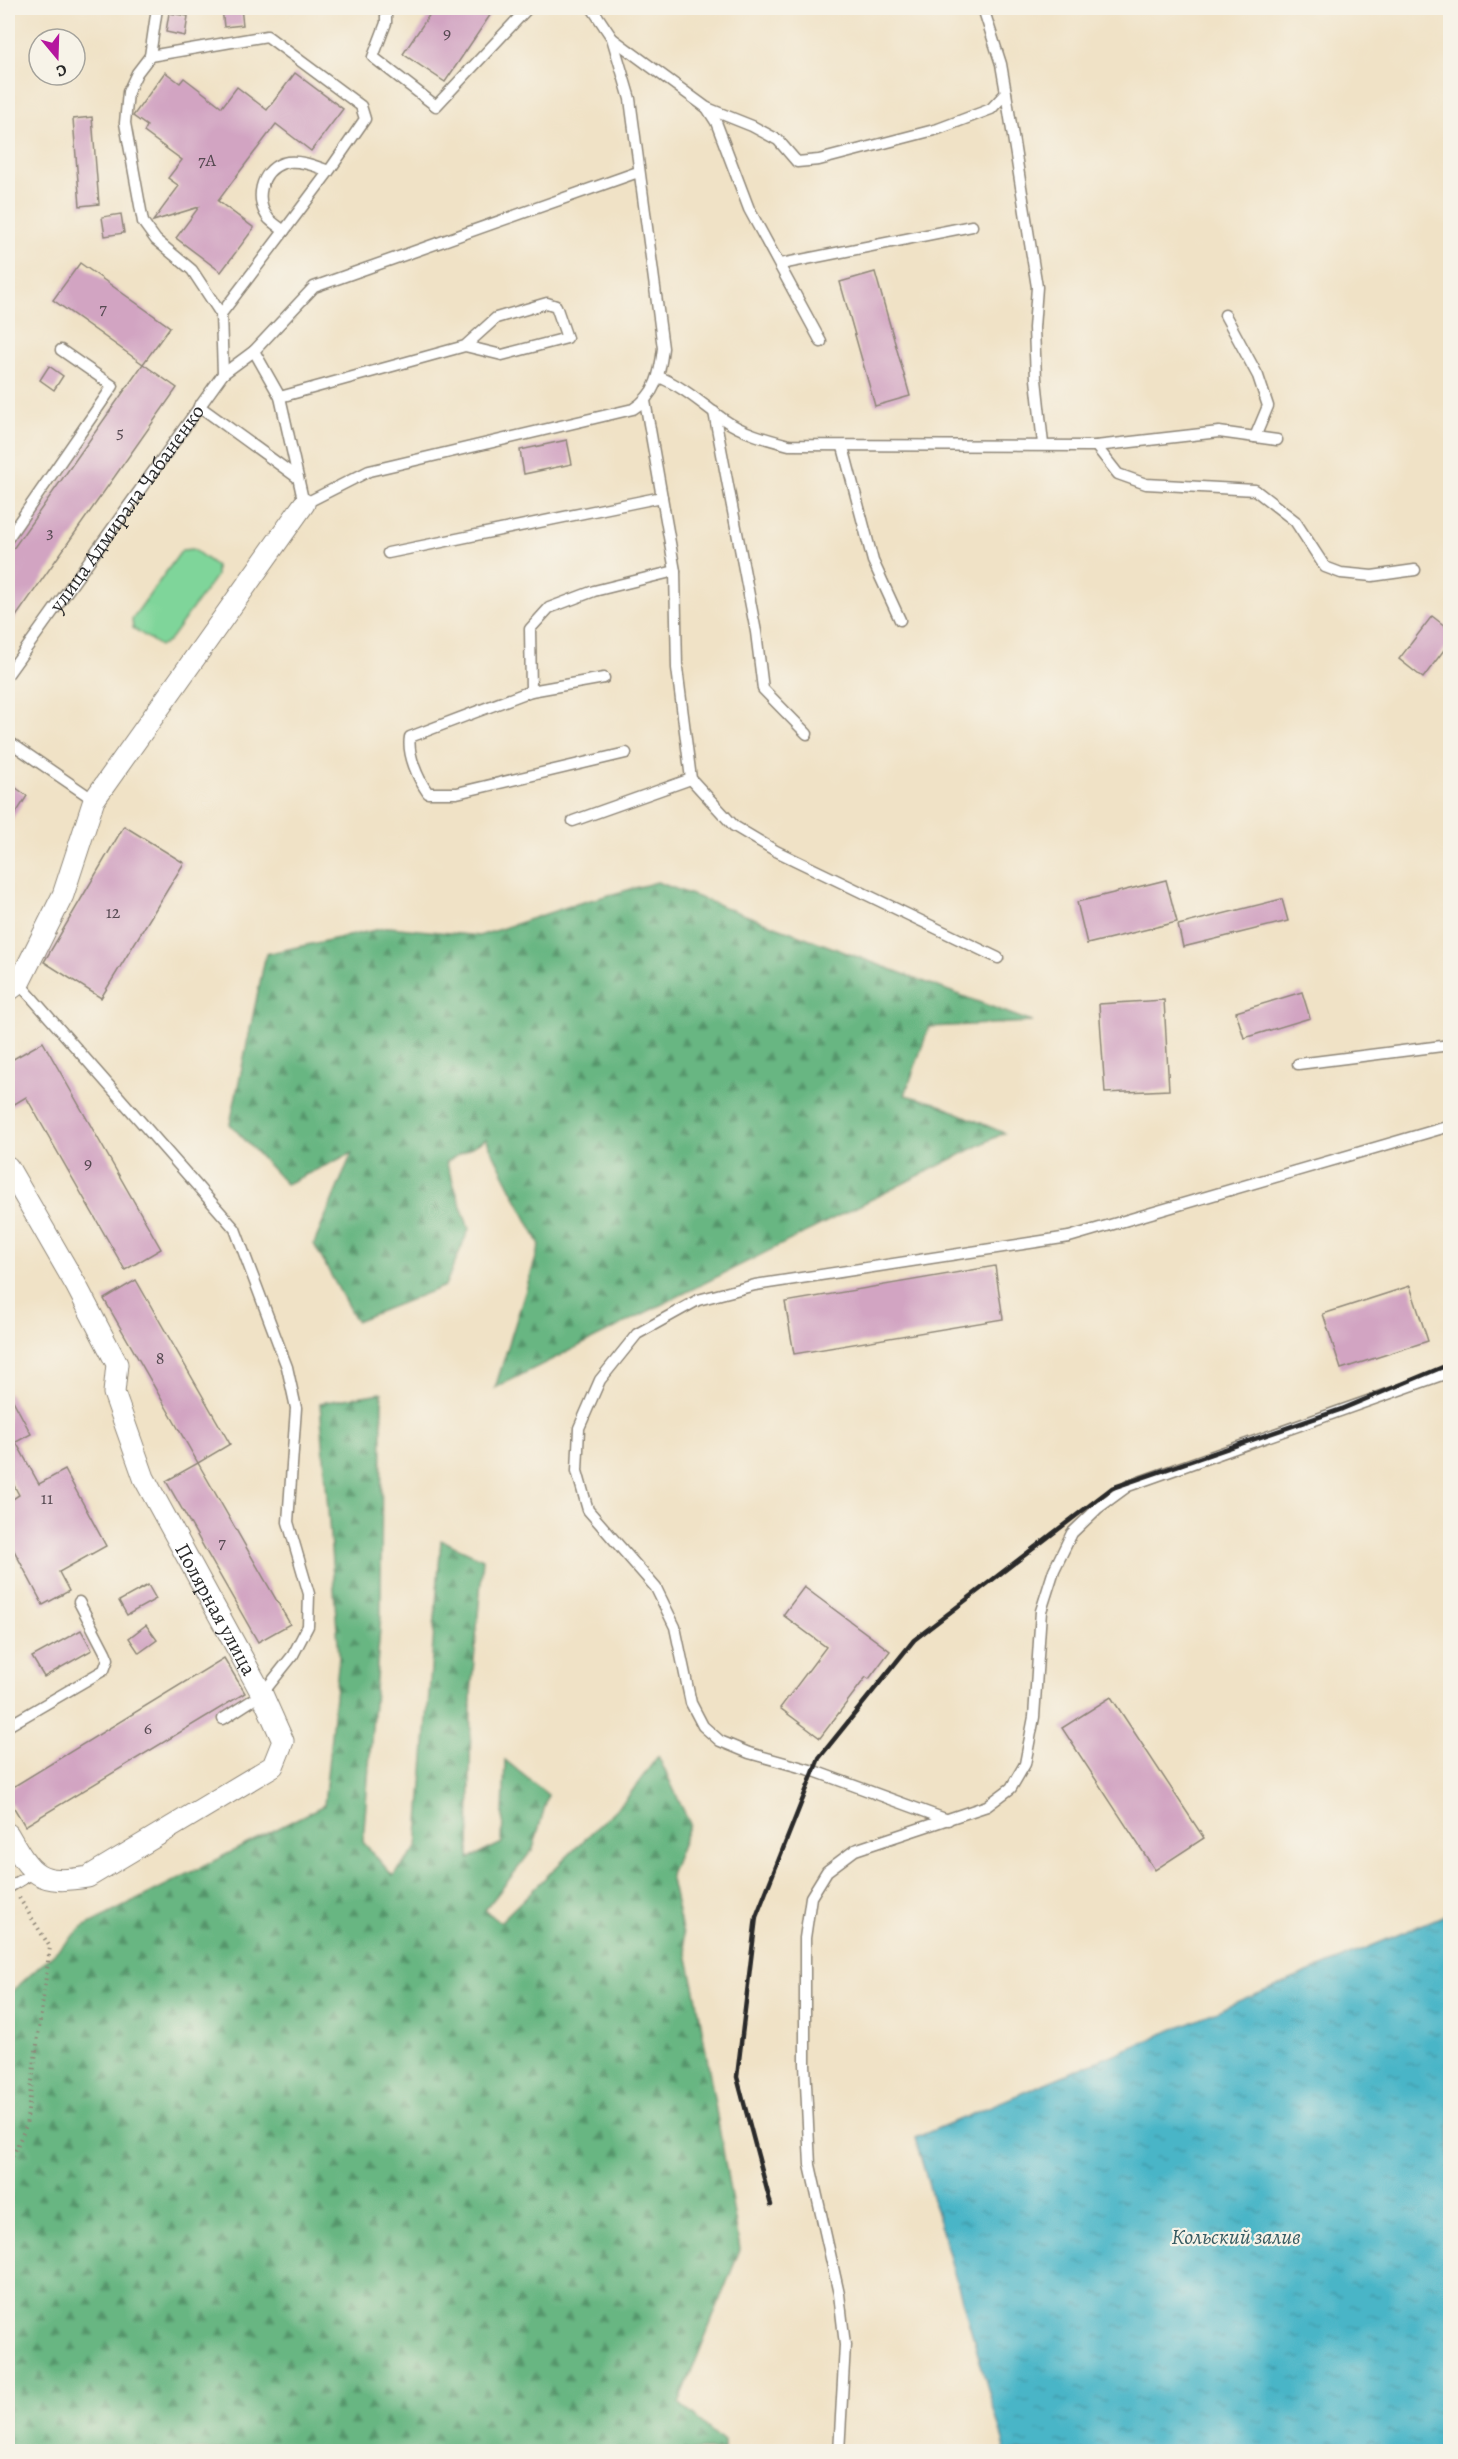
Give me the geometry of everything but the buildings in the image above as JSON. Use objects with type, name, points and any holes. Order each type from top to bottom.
[{"type":"street","points":[[13,987],[63,895],[94,800],[304,504]]},
{"type":"street","name":"Полярная улица","points":[[8,1167],[76,1285],[117,1364],[114,1392],[144,1478],[262,1694],[283,1741],[273,1766],[88,1876],[60,1882],[33,1873]]},
{"type":"street","points":[[8,1834],[33,1873]]},
{"type":"lane","points":[[157,8],[150,56],[137,73],[128,92],[125,123],[143,222],[156,240],[192,270],[220,314],[223,374]]},
{"type":"lane","points":[[386,8],[386,23],[373,57],[436,106],[528,8]]},
{"type":"lane","points":[[254,351],[280,397],[304,504],[369,471],[633,409],[645,401],[659,377],[663,348],[630,99],[612,38],[592,8]]},
{"type":"lane","points":[[983,8],[1001,64],[1037,287],[1034,328],[1043,444]]},
{"type":"lane","points":[[150,56],[267,36],[361,106],[365,113],[364,123],[220,314]]},
{"type":"lane","points":[[612,38],[707,108],[752,126],[778,140],[797,162],[819,160],[938,129],[991,109],[1006,93]]},
{"type":"lane","points":[[707,108],[716,122],[749,209],[781,264],[821,342]]},
{"type":"lane","points":[[284,231],[268,218],[260,198],[262,183],[269,172],[282,164],[299,162],[329,171]]},
{"type":"lane","name":"улица Адмирала Чабаненко","points":[[8,674],[223,374],[254,351],[314,287],[638,172]]},
{"type":"lane","points":[[781,264],[972,226]]},
{"type":"lane","points":[[280,397],[465,346],[496,318],[547,303],[556,306],[567,338],[502,355],[465,346]]},
{"type":"lane","points":[[1225,315],[1258,376],[1268,406],[1255,436]]},
{"type":"lane","points":[[8,538],[113,386],[61,350]]},
{"type":"lane","points":[[659,377],[677,385],[714,412],[759,437],[789,445],[843,447],[1043,444],[1096,446],[1219,432],[1277,440]]},
{"type":"lane","points":[[645,401],[675,571],[677,668],[691,779],[734,826],[776,851],[998,958]]},
{"type":"lane","points":[[199,406],[298,478]]},
{"type":"lane","points":[[714,412],[756,632],[763,689],[807,734]]},
{"type":"lane","points":[[1096,446],[1118,474],[1146,484],[1255,490],[1296,521],[1325,567],[1341,573],[1372,576],[1414,570]]},
{"type":"lane","points":[[843,447],[873,561],[900,620]]},
{"type":"lane","points":[[388,553],[662,497]]},
{"type":"lane","points":[[531,691],[530,628],[549,608],[594,591],[675,571]]},
{"type":"lane","points":[[604,678],[531,691],[410,737],[409,746],[422,785],[428,793],[457,794],[626,753]]},
{"type":"lane","points":[[8,741],[94,800]]},
{"type":"lane","points":[[573,821],[691,779]]},
{"type":"lane","points":[[13,987],[235,1229],[287,1366],[297,1408],[288,1522],[309,1594],[308,1626],[293,1655],[262,1694],[223,1719]]},
{"type":"lane","points":[[1298,1064],[1450,1045]]},
{"type":"lane","points":[[948,1820],[814,1771],[749,1753],[720,1741],[703,1726],[691,1703],[675,1627],[657,1588],[588,1510],[577,1471],[579,1428],[600,1380],[637,1334],[698,1300],[755,1285],[1069,1237],[1450,1126]]},
{"type":"lane","points":[[839,2451],[845,2345],[839,2294],[810,2165],[805,2064],[805,1938],[811,1897],[827,1871],[855,1850],[987,1806],[1011,1788],[1025,1764],[1034,1717],[1041,1611],[1054,1570],[1072,1533],[1098,1508],[1128,1486],[1450,1372]]},
{"type":"lane","points":[[8,1726],[104,1670],[108,1659],[79,1602]]},
{"type":"lane","points":[[10,1886],[33,1873]]},
{"type":"path","points":[[8,2167],[26,2126],[50,1947],[10,1886]]},
{"type":"path","points":[[8,2298],[14,2365],[8,2383]]},
{"type":"green space","points":[[193,549],[216,566],[216,576],[168,642],[160,646],[133,628],[132,619],[182,550]]},
{"type":"green space","points":[[657,882],[1032,1022],[929,1027],[905,1095],[935,1103],[1004,1133],[495,1388],[540,1245],[486,1139],[446,1162],[469,1229],[445,1286],[356,1321],[314,1244],[352,1153],[286,1184],[230,1124],[266,954],[389,927],[479,936],[576,904]]},
{"type":"green space","points":[[382,1393],[381,1615],[363,1842],[393,1876],[417,1848],[441,1540],[483,1559],[471,1694],[469,1859],[502,1843],[505,1760],[548,1795],[533,1849],[485,1910],[500,1922],[627,1798],[658,1756],[690,1824],[670,1875],[697,2000],[740,2249],[679,2403],[724,2442],[724,2451],[8,2451],[8,1995],[83,1927],[324,1805],[339,1656],[320,1403]]},
{"type":"water","name":"Кольский залив","points":[[1450,1913],[1450,2451],[1006,2451],[915,2138]]},
{"type":"railway","points":[[771,2205],[737,2077],[756,1917],[819,1758],[914,1640],[1112,1488],[1342,1409],[1450,1364]]}]
